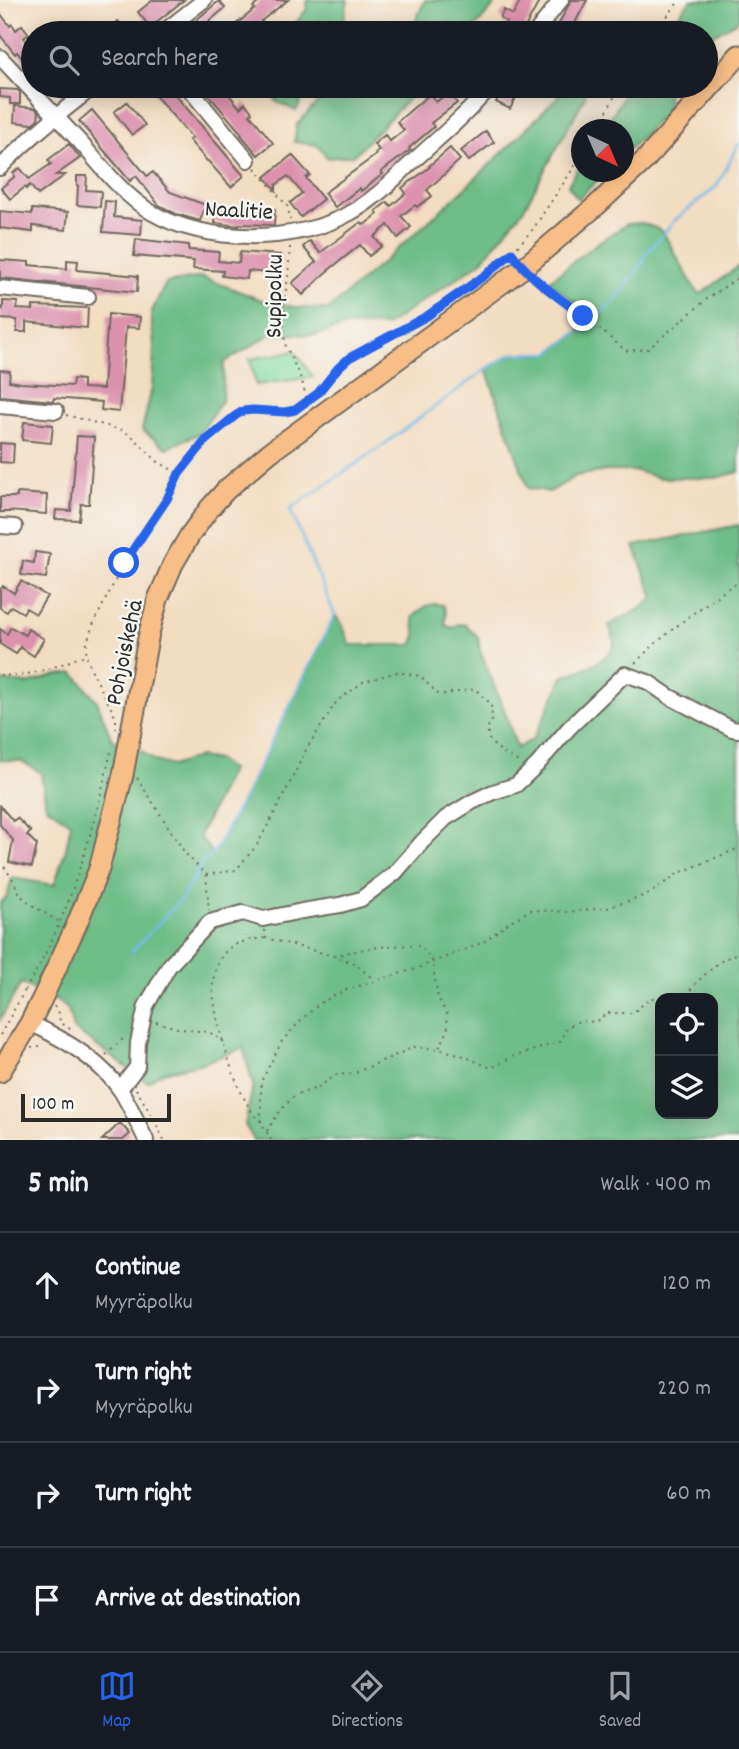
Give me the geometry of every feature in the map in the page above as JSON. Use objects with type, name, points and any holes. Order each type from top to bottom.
[{"type":"main road","name":"Pohjoiskehä","points":[[718,78],[739,55]]},
{"type":"main road","name":"Pohjoiskehä","points":[[0,1072],[30,1023],[76,926],[99,869],[123,775],[149,633],[158,599],[190,534],[226,490],[269,453],[517,260],[597,205],[645,160],[701,98]]},
{"type":"street","points":[[177,21],[204,0]]},
{"type":"street","points":[[544,21],[561,0]]},
{"type":"street","name":"Naalitie","points":[[0,57],[21,79]]},
{"type":"street","name":"Naalitie","points":[[39,98],[125,193],[151,212],[179,226],[217,235],[252,236],[291,233],[320,226],[350,214],[375,196],[480,98]]},
{"type":"street","points":[[0,168],[79,98]]},
{"type":"street","points":[[197,98],[247,160]]},
{"type":"street","points":[[0,288],[88,297]]},
{"type":"street","points":[[0,406],[56,411]]},
{"type":"street","points":[[120,1089],[137,1067],[138,1043],[146,1006],[169,966],[210,922],[243,913],[263,919],[361,899],[395,873],[446,818],[493,792],[516,785],[569,728],[625,674],[648,682],[670,697],[732,729],[739,730]]},
{"type":"street","points":[[30,1023],[74,1046],[107,1075],[120,1089],[134,1114],[140,1137]]},
{"type":"path","points":[[663,21],[680,0]]},
{"type":"path","points":[[603,119],[614,98]]},
{"type":"path","name":"Supipolku","points":[[247,160],[288,207],[291,233],[284,301],[285,344],[302,381],[307,402]]},
{"type":"path","points":[[116,732],[113,710],[86,655],[87,643],[92,627],[124,563],[167,499],[179,474],[206,440],[243,411],[295,410],[318,393],[349,358],[427,316],[484,276],[517,260],[533,229],[571,172]]},
{"type":"path","points":[[517,260],[626,351],[648,349],[707,299],[739,277]]},
{"type":"path","points":[[56,411],[121,430],[133,437],[157,461],[179,474]]},
{"type":"path","points":[[625,674],[684,619],[739,583]]},
{"type":"path","points":[[0,675],[26,675],[46,671],[86,655]]},
{"type":"path","points":[[206,875],[236,870],[257,845],[306,750],[337,701],[362,682],[397,672],[420,676],[439,695],[475,689],[491,704],[492,722],[487,728],[490,742],[503,753],[533,769]]},
{"type":"path","points":[[26,990],[60,922],[78,874],[94,823],[113,744]]},
{"type":"path","points":[[123,775],[138,778],[184,853],[206,875],[210,922]]},
{"type":"path","points":[[261,1122],[261,1082],[282,1041],[322,1002],[346,990],[415,969],[482,943],[531,910],[566,912],[607,908],[649,894],[677,874],[739,848]]},
{"type":"path","points":[[0,861],[21,896],[60,922]]},
{"type":"path","points":[[263,919],[266,938]]},
{"type":"path","points":[[271,1140],[239,1088],[224,1042],[213,985],[218,963],[226,952],[239,942],[266,938],[356,964],[374,980]]},
{"type":"path","points":[[334,956],[365,948],[421,946],[432,961],[438,998],[447,1014],[448,1031],[438,1049]]},
{"type":"path","points":[[688,993],[719,962],[739,952]]},
{"type":"path","points":[[733,956],[739,956]]},
{"type":"path","points":[[266,1132],[293,1097],[319,1087],[336,1075],[355,1073],[414,1047],[459,1054],[491,1068],[512,1057],[560,1042],[566,1028],[579,1021],[595,1022],[608,1013],[633,1013],[650,998],[655,998]]},
{"type":"path","points":[[142,1022],[209,1032],[224,1042]]},
{"type":"path","points":[[106,1056],[124,1039]]},
{"type":"green space","points":[[308,0],[348,0],[344,21],[297,21],[306,10]]},
{"type":"green space","points":[[425,0],[499,0],[481,21],[415,21]]},
{"type":"green space","points":[[691,0],[739,0],[739,20],[718,32],[718,21],[674,21]]},
{"type":"green space","points":[[275,98],[302,98],[296,111],[275,101]]},
{"type":"green space","points":[[322,98],[409,98],[354,155],[328,158],[317,145],[294,142],[297,124]]},
{"type":"green space","points":[[557,98],[584,98],[523,210],[481,262],[386,326],[345,326],[317,335],[271,334],[224,363],[222,401],[200,433],[167,448],[142,430],[152,388],[154,347],[151,313],[166,283],[202,277],[264,301],[328,310],[481,173]]},
{"type":"green space","points":[[622,98],[668,98],[668,110],[634,144],[634,119],[609,119]]},
{"type":"green space","points":[[571,180],[596,182],[578,199],[568,185]]},
{"type":"green space","points":[[642,223],[664,234],[695,289],[701,294],[739,266],[739,472],[715,478],[660,478],[636,471],[606,471],[576,476],[550,492],[528,488],[486,369],[511,354],[549,353],[595,319],[549,281],[597,243],[627,224]]},
{"type":"green space","points":[[295,351],[313,377],[256,385],[250,359]]},
{"type":"green space","points":[[739,525],[739,1140],[254,1140],[245,1125],[253,1085],[243,1048],[199,1064],[163,1072],[147,1082],[73,1029],[68,1009],[21,983],[0,1020],[0,903],[7,897],[12,878],[54,885],[71,823],[46,806],[41,773],[21,761],[0,760],[0,681],[27,684],[74,673],[97,701],[112,740],[141,751],[155,761],[172,766],[199,757],[218,760],[231,770],[199,836],[213,854],[335,615],[342,624],[350,645],[412,645],[416,636],[413,617],[426,606],[443,605],[445,625],[453,628],[458,624],[466,625],[478,637],[480,651],[517,748],[532,740],[563,677],[601,660],[612,649],[614,640],[609,625],[640,609],[654,598],[634,546]]},
{"type":"building","points":[[153,0],[184,0],[158,21],[145,21],[138,12]]},
{"type":"building","points":[[262,0],[288,0],[261,21],[240,21],[255,9],[253,7]]},
{"type":"building","points":[[521,0],[540,0],[529,21],[505,21],[500,18],[504,10],[513,15]]},
{"type":"building","points":[[571,0],[587,0],[576,21],[560,21]]},
{"type":"building","points":[[219,1],[225,8],[209,21],[195,21]]},
{"type":"building","points":[[0,13],[16,30],[21,26],[21,57],[17,52],[15,54],[0,35]]},
{"type":"building","points":[[0,89],[18,90],[20,104],[10,104],[10,98],[0,97]]},
{"type":"building","points":[[157,98],[178,98],[244,176],[231,187],[189,140],[192,138]]},
{"type":"building","points":[[211,98],[232,98],[240,108],[245,103],[252,112],[250,114],[273,143],[258,155]]},
{"type":"building","points":[[425,98],[433,98],[436,102],[441,98],[453,98],[457,103],[431,123],[434,127],[381,172],[383,174],[335,207],[324,193],[376,155],[379,150],[374,144],[385,135],[390,141],[404,130],[397,122]]},
{"type":"building","points":[[498,98],[516,98],[510,109],[496,102]]},
{"type":"building","points":[[127,102],[145,125],[132,135],[114,112]]},
{"type":"building","points":[[15,106],[35,108],[39,112],[38,119],[32,124],[14,122]]},
{"type":"building","points":[[92,110],[147,176],[153,172],[170,192],[206,205],[200,221],[176,214],[159,205],[136,176],[130,181],[79,121]]},
{"type":"building","points":[[486,131],[494,142],[469,161],[461,151]]},
{"type":"building","points":[[69,144],[80,158],[56,175],[65,175],[38,195],[30,185],[10,199],[1,188],[20,168],[29,179],[51,164],[48,160]]},
{"type":"building","points":[[450,148],[460,160],[427,190],[432,196],[401,216],[411,227],[398,238],[388,225],[374,237],[382,246],[369,256],[360,245],[303,295],[292,283],[316,262],[303,247],[310,241],[320,253],[361,222],[364,225],[378,214],[376,211],[387,202],[391,206],[406,193],[402,188]]},
{"type":"building","points":[[292,155],[310,175],[306,178],[323,199],[301,217],[290,203],[302,193],[288,176],[276,185],[276,190],[265,177]]},
{"type":"building","points":[[77,176],[87,176],[86,190],[101,191],[100,207],[77,205]]},
{"type":"building","points":[[105,201],[115,202],[114,217],[142,220],[141,235],[103,232]]},
{"type":"building","points":[[246,207],[275,209],[274,225],[239,226],[215,223],[216,209],[246,211]]},
{"type":"building","points":[[32,209],[68,212],[66,230],[33,226],[33,232],[0,228],[0,211],[32,214]]},
{"type":"building","points":[[136,239],[189,245],[188,250],[219,252],[218,261],[239,263],[240,252],[281,255],[279,274],[248,271],[247,279],[222,276],[223,271],[193,269],[194,261],[134,256]]},
{"type":"building","points":[[0,260],[67,269],[67,260],[78,261],[77,270],[138,276],[137,292],[0,278]]},
{"type":"building","points":[[3,301],[18,302],[17,309],[33,310],[33,306],[88,308],[87,328],[26,322],[26,332],[17,332],[17,320],[0,319]]},
{"type":"building","points":[[108,314],[140,317],[139,328],[126,327],[119,412],[101,410],[102,402],[0,396],[0,370],[10,371],[9,381],[72,386],[73,379],[83,380],[83,388],[103,389]]},
{"type":"building","points":[[24,422],[53,425],[51,443],[22,440]]},
{"type":"building","points":[[77,436],[94,437],[89,504],[81,504],[79,520],[55,519],[56,510],[71,511]]},
{"type":"building","points":[[0,443],[14,444],[13,463],[0,462]]},
{"type":"building","points":[[17,493],[47,495],[46,514],[0,512],[0,497],[17,497]]},
{"type":"building","points":[[35,552],[50,554],[46,578],[21,575],[23,561],[34,563]]},
{"type":"building","points":[[21,581],[47,596],[36,614],[26,608],[23,613],[11,606],[7,612],[0,608],[0,590],[3,586],[14,593]]},
{"type":"building","points":[[11,627],[25,635],[28,629],[44,639],[34,656],[20,647],[16,654],[0,644],[0,629],[7,634]]},
{"type":"building","points":[[0,806],[13,821],[17,818],[31,832],[27,835],[37,845],[32,867],[9,862],[13,840],[0,825]]},
{"type":"building","points":[[120,1123],[130,1134],[123,1140],[102,1140]]},
{"type":"waterway","points":[[132,952],[182,898],[204,861],[213,854],[335,615],[290,509],[375,451],[486,369],[511,354],[549,353],[572,337],[614,302],[641,266],[647,252],[675,220],[716,187],[739,144]]},
{"type":"route","points":[[124,563],[167,499],[179,474],[206,440],[235,416],[243,411],[295,410],[318,393],[349,358],[427,316],[512,253],[535,280],[583,316]]}]
